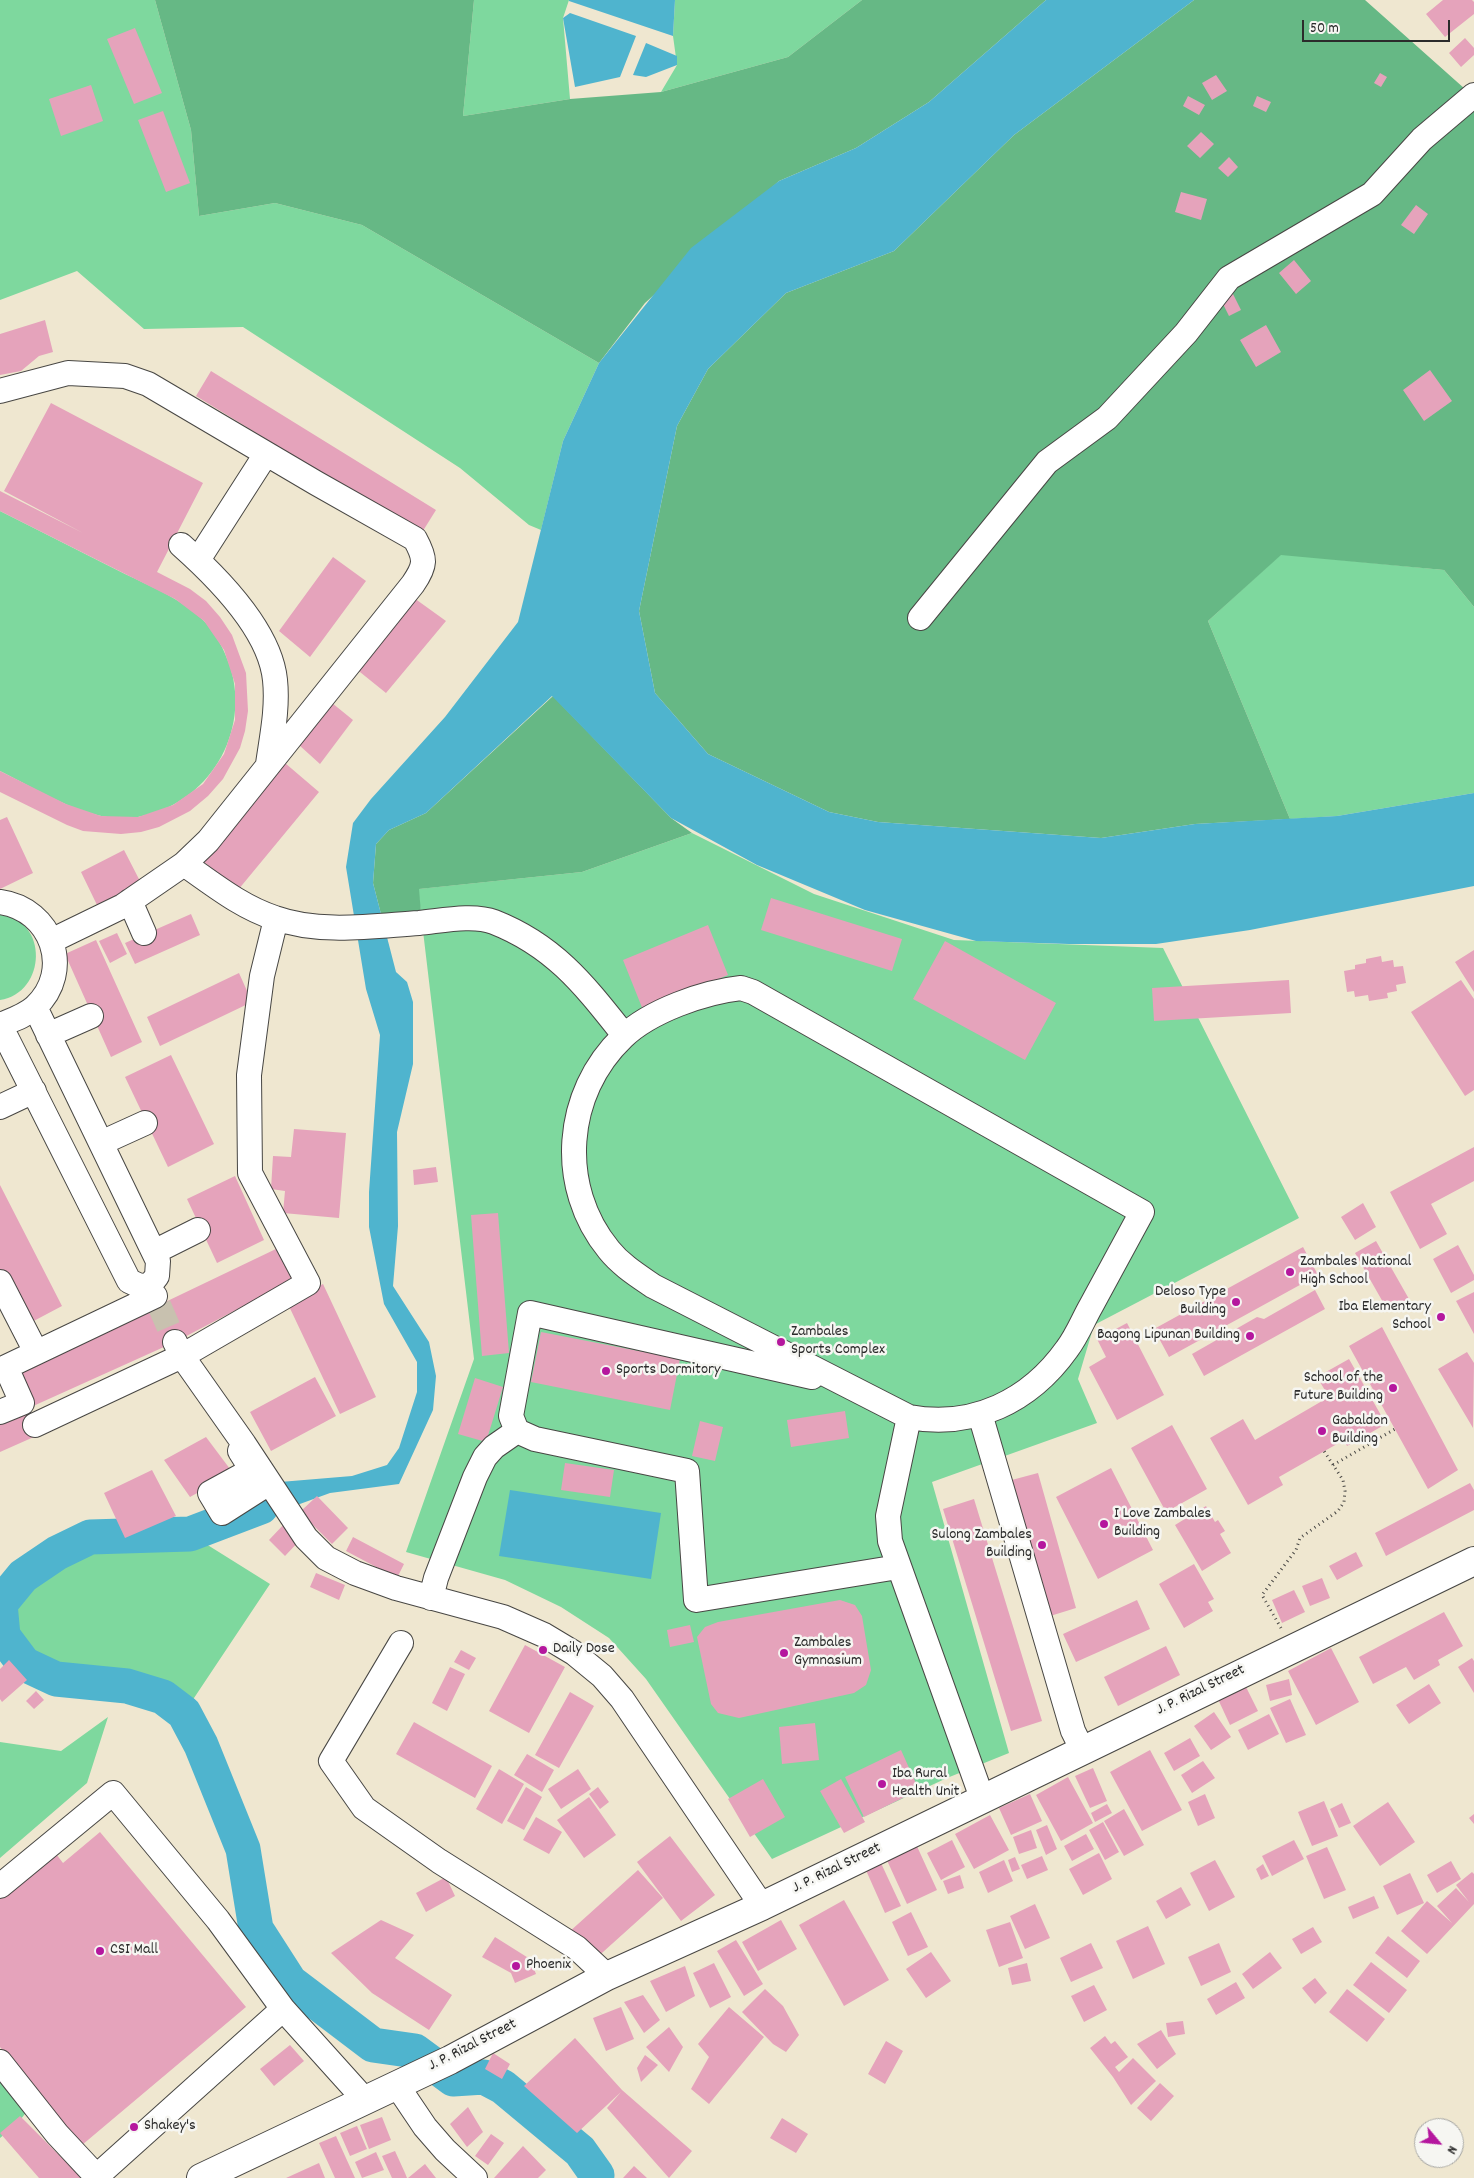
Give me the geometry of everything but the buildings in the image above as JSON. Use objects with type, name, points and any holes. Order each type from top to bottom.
[{"type":"main road","name":"J. P. Rizal Street","points":[[201,2178],[364,2099],[450,2060],[607,1976],[762,1906],[1082,1749],[1474,1561]]},
{"type":"street","points":[[920,618],[1047,462],[1107,418],[1186,333],[1229,278],[1372,194],[1422,139],[1474,95]]},
{"type":"street","points":[[0,391],[68,374],[126,376],[148,384],[415,539],[423,554],[423,569],[413,584],[208,841],[184,864],[112,913],[63,941],[54,949],[54,970],[48,990],[35,1007],[20,1018],[0,1025],[129,1281],[155,1295]]},
{"type":"street","points":[[266,454],[189,553],[248,616],[266,649],[275,678],[276,708],[268,766]]},
{"type":"street","points":[[184,864],[226,894],[276,919],[310,926],[354,928],[470,920],[492,922],[524,936],[554,956],[584,985],[624,1035]]},
{"type":"street","points":[[0,902],[13,904],[32,914],[46,930],[63,941]]},
{"type":"street","points":[[112,913],[144,933]]},
{"type":"street","points":[[35,1425],[308,1283],[260,1172],[249,1076],[262,976],[276,919]]},
{"type":"street","points":[[741,988],[753,992],[1142,1212],[1068,1349],[1044,1375],[1017,1398],[980,1414],[957,1420],[929,1420],[909,1417],[653,1286],[629,1270],[609,1250],[592,1224],[577,1189],[574,1166],[574,1139],[577,1115],[585,1092],[608,1053],[624,1035],[657,1014],[695,998],[741,988]]},
{"type":"street","points":[[35,1007],[158,1261],[155,1295]]},
{"type":"street","points":[[48,1035],[91,1016]]},
{"type":"street","points":[[0,1107],[34,1091]]},
{"type":"street","points":[[101,1143],[145,1123]]},
{"type":"street","points":[[154,1252],[198,1230]]},
{"type":"street","points":[[0,1282],[7,1313],[36,1352]]},
{"type":"street","points":[[0,1412],[22,1403],[6,1366],[155,1295]]},
{"type":"street","points":[[848,1386],[530,1313],[511,1416],[518,1430],[535,1439],[687,1471],[696,1600],[898,1566]]},
{"type":"street","points":[[179,1349],[306,1538],[326,1558],[355,1573],[431,1598],[503,1617],[544,1635],[574,1653],[602,1676],[622,1699],[762,1906]]},
{"type":"street","points":[[980,1414],[1073,1731],[1082,1749]]},
{"type":"street","points":[[909,1417],[888,1516],[890,1541],[982,1798]]},
{"type":"street","points":[[233,1428],[228,1431],[252,1470],[210,1493],[222,1513],[270,1485]]},
{"type":"street","points":[[431,1598],[440,1568],[485,1457],[494,1447],[518,1430]]},
{"type":"street","points":[[401,1643],[331,1761],[364,1808],[439,1861],[577,1948],[607,1976]]},
{"type":"street","points":[[0,1886],[113,1793],[218,1920],[283,2009],[364,2099]]},
{"type":"street","points":[[0,2062],[57,2134],[97,2177],[283,2009]]},
{"type":"street","points":[[408,2079],[425,2127],[445,2150],[475,2178]]},
{"type":"path","points":[[1333,1465],[1395,1429]]},
{"type":"path","points":[[1281,1628],[1262,1595],[1296,1550],[1300,1538],[1338,1510],[1344,1502],[1343,1480],[1324,1451]]},
{"type":"green space","points":[[0,0],[155,0],[191,130],[199,216],[275,203],[362,225],[599,363],[563,441],[541,530],[529,525],[460,468],[243,327],[144,329],[77,271],[0,300]]},
{"type":"green space","points":[[155,0],[474,0],[463,116],[570,99],[661,92],[788,57],[862,0],[1046,0],[929,102],[856,148],[779,181],[645,303],[599,363],[362,225],[275,203],[199,216],[191,130]]},
{"type":"green space","points":[[474,0],[569,0],[563,18],[570,99],[463,116]]},
{"type":"green space","points":[[675,0],[862,0],[788,57],[661,92],[677,65],[673,36]]},
{"type":"green space","points":[[1194,0],[1365,0],[1474,97],[1474,607],[1444,570],[1281,555],[1208,621],[1290,819],[1195,824],[1101,838],[878,822],[829,812],[708,754],[655,693],[639,611],[677,426],[708,369],[786,293],[894,251],[1014,135]]},
{"type":"green space","points":[[0,511],[176,600],[203,620],[216,636],[230,666],[235,691],[234,716],[229,740],[218,762],[204,781],[185,797],[163,810],[138,817],[102,816],[66,804],[0,771]]},
{"type":"green space","points":[[1281,554],[1444,570],[1474,607],[1474,793],[1337,816],[1290,819],[1208,621]]},
{"type":"green space","points":[[553,696],[671,818],[692,833],[582,872],[419,889],[421,913],[382,918],[373,883],[376,844],[389,830],[426,813]]},
{"type":"green space","name":"Zambales Sports Complex","points":[[692,833],[814,894],[954,940],[1163,948],[1299,1218],[1094,1325],[1078,1379],[1097,1423],[932,1482],[1009,1753],[947,1778],[772,1859],[646,1679],[609,1638],[561,1607],[505,1580],[406,1552],[474,1359],[418,889],[582,872]]},
{"type":"green space","points":[[0,915],[16,920],[27,929],[34,942],[36,956],[34,971],[27,984],[16,995],[0,1000]]},
{"type":"green space","points":[[190,1534],[270,1584],[184,1713],[162,1697],[127,1686],[56,1679],[24,1664],[3,1636],[0,1604],[23,1576],[57,1553],[90,1537]]},
{"type":"green space","points":[[108,1717],[87,1783],[0,1858],[0,1742],[61,1751]]},
{"type":"green space","points":[[0,2077],[27,2111],[18,2123],[0,2138]]},
{"type":"water","points":[[675,0],[673,36],[569,1]]},
{"type":"water","points":[[1046,0],[1194,0],[1014,135],[894,251],[786,293],[708,369],[677,426],[639,611],[655,693],[708,754],[829,812],[878,822],[1101,838],[1195,824],[1337,816],[1474,793],[1474,886],[1250,930],[1156,944],[976,941],[865,910],[757,865],[671,818],[552,696],[426,813],[389,830],[376,844],[373,883],[396,972],[407,982],[413,1002],[413,1064],[397,1132],[398,1226],[393,1286],[429,1342],[436,1376],[433,1410],[399,1484],[330,1493],[256,1520],[218,1522],[280,1482],[352,1476],[387,1465],[399,1448],[417,1392],[417,1362],[384,1304],[369,1227],[369,1192],[380,1035],[366,989],[346,867],[353,823],[371,799],[445,717],[518,622],[563,441],[599,363],[691,248],[779,181],[856,148],[929,102]]},
{"type":"water","points":[[570,13],[636,36],[620,77],[575,87],[563,18]]},
{"type":"water","points":[[646,43],[677,56],[677,65],[646,77],[633,75]]},
{"type":"water","points":[[510,1490],[661,1513],[651,1579],[499,1556]]},
{"type":"waterway","points":[[261,1507],[190,1534],[90,1537],[57,1553],[23,1576],[0,1604],[3,1636],[24,1664],[56,1679],[127,1686],[163,1697],[184,1713],[201,1745],[243,1849],[256,1929],[290,1982],[373,2045],[415,2051],[453,2079],[484,2077],[503,2087],[580,2151],[597,2175],[595,2178]]},
{"type":"tunnel","points":[[159,1305],[175,1342]]},
{"type":"place","name":"Zambales National High School","points":[[1290,1272]]},
{"type":"place","name":"Deloso Type Building","points":[[1236,1302]]},
{"type":"place","name":"Iba Elementary School","points":[[1441,1317]]},
{"type":"place","name":"Bagong Lipunan Building","points":[[1250,1336]]},
{"type":"place","name":"Zambales Sports Complex","points":[[781,1342]]},
{"type":"place","name":"Sports Dormitory","points":[[606,1371]]},
{"type":"place","name":"School of the Future Building","points":[[1393,1388]]},
{"type":"place","name":"Gabaldon Building","points":[[1322,1431]]},
{"type":"place","name":"I Love Zambales Building","points":[[1104,1524]]},
{"type":"place","name":"Sulong Zambales Building","points":[[1042,1545]]},
{"type":"place","name":"Daily Dose","points":[[543,1650]]},
{"type":"place","name":"Zambales Gymnasium","points":[[784,1653]]},
{"type":"place","name":"Iba Rural Health Unit","points":[[882,1784]]},
{"type":"place","name":"CSI Mall","points":[[100,1951]]},
{"type":"place","name":"Phoenix","points":[[516,1966]]},
{"type":"place","name":"Shakey's","points":[[134,2127]]}]
